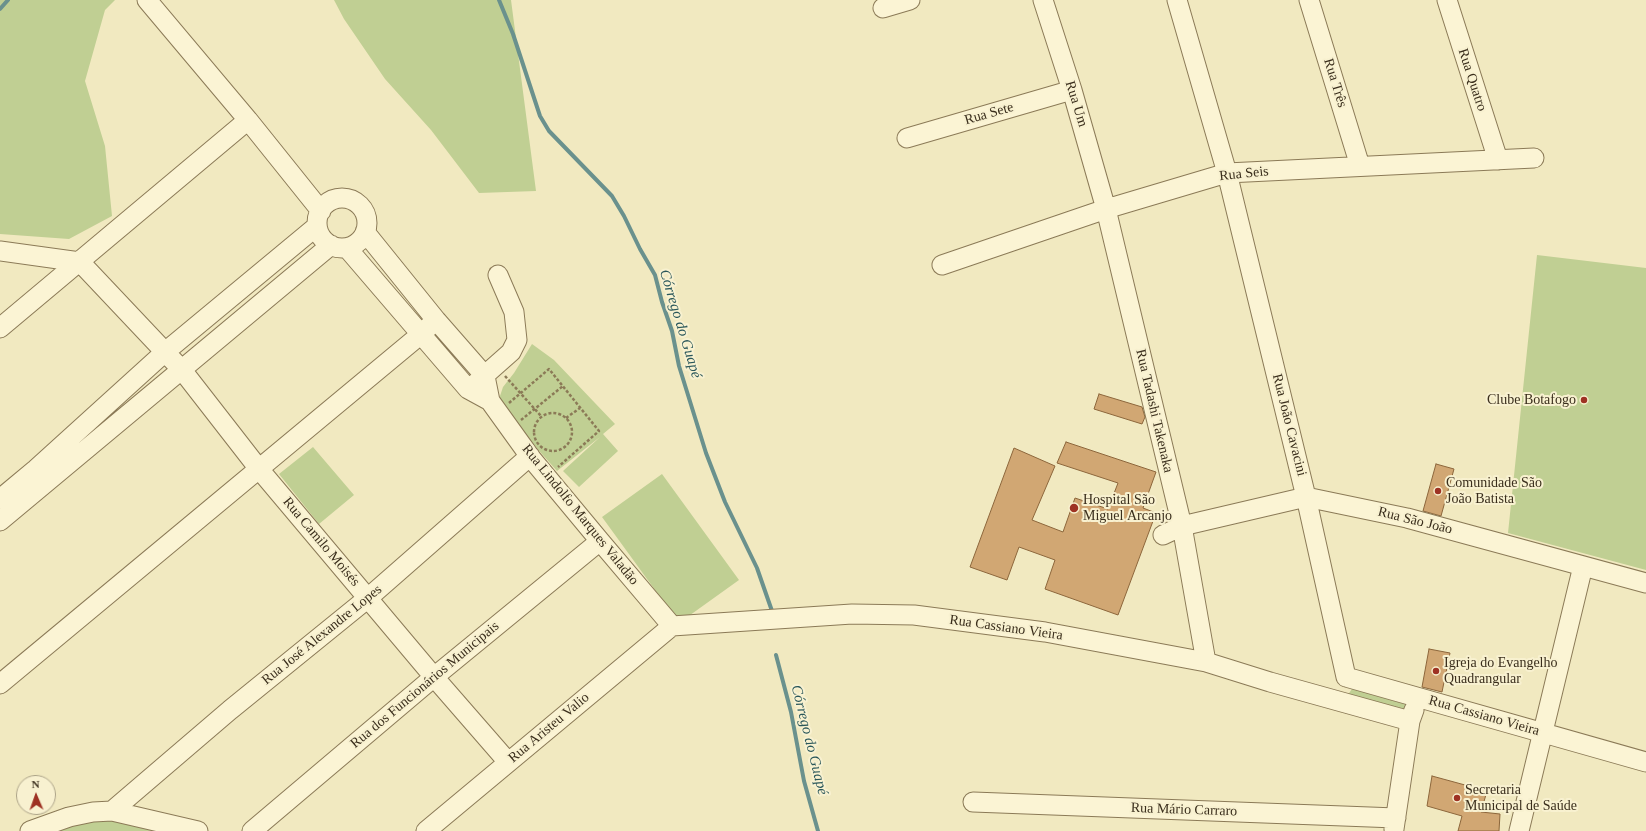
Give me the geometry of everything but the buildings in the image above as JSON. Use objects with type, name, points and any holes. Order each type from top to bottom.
[{"type":"street","points":[[0,499],[36,469],[165,352],[319,219],[326,205],[332,201],[340,199],[356,203],[362,208],[366,216],[367,224],[365,232],[355,245],[339,246],[324,241],[320,234],[319,219],[248,120],[147,0]]},
{"type":"street","points":[[883,8],[910,0]]},
{"type":"street","name":"Rua Um","points":[[1043,0],[1072,90],[1106,209]]},
{"type":"street","name":"Rua João Cavacini","points":[[1176,0],[1227,173],[1306,497],[1346,677]]},
{"type":"street","name":"Rua Três","points":[[1309,0],[1360,166]]},
{"type":"street","name":"Rua Quatro","points":[[1447,0],[1498,160]]},
{"type":"street","name":"Rua Sete","points":[[907,138],[1072,90]]},
{"type":"street","points":[[0,328],[248,120]]},
{"type":"street","name":"Rua Seis","points":[[942,265],[1106,209],[1227,173],[1534,158]]},
{"type":"street","name":"Rua Tadashi Takenaka","points":[[1106,209],[1182,526],[1206,662]]},
{"type":"street","points":[[365,232],[436,320],[491,371]]},
{"type":"street","points":[[0,521],[182,370],[339,246]]},
{"type":"street","name":"Rua Lindolfo Marques Valadão","points":[[339,246],[468,389],[499,404]]},
{"type":"street","points":[[0,251],[80,262]]},
{"type":"street","name":"Rua Camilo Moisés","points":[[80,262],[182,370],[259,469],[434,677],[508,762]]},
{"type":"street","points":[[468,389],[491,371],[511,352],[517,340],[514,312],[498,275]]},
{"type":"street","points":[[0,684],[420,335],[436,320]]},
{"type":"street","name":"Rua Lindolfo Marques Valadão","points":[[491,371],[499,404],[532,447],[547,477],[672,626]]},
{"type":"street","name":"Rua José Alexandre Lopes","points":[[112,810],[230,710],[368,598],[532,447]]},
{"type":"street","name":"Rua São João","points":[[1163,535],[1182,526],[1306,497],[1407,518],[1646,583]]},
{"type":"street","name":"Rua dos Funcionários Municipais","points":[[252,831],[434,677],[600,541]]},
{"type":"street","points":[[1519,831],[1583,566]]},
{"type":"street","name":"Rua Cassiano Vieira","points":[[672,626],[852,614],[914,615],[1045,632],[1206,662],[1270,682],[1332,698],[1410,721]]},
{"type":"street","name":"Rua Aristeu Valio","points":[[426,831],[672,626]]},
{"type":"street","points":[[1332,698],[1346,677]]},
{"type":"street","name":"Rua Cassiano Vieira","points":[[1346,677],[1646,762]]},
{"type":"street","points":[[1395,824],[1410,721],[1419,698]]},
{"type":"street","name":"Rua Mário Carraro","points":[[973,802],[1395,824]]},
{"type":"street","points":[[30,831],[69,817],[112,810],[198,831]]},
{"type":"path","points":[[499,404],[510,401],[549,369],[600,431],[547,477]]},
{"type":"path","points":[[491,371],[520,393],[541,416]]},
{"type":"path","points":[[515,418],[519,422],[563,386]]},
{"type":"path","points":[[566,418],[580,408]]},
{"type":"path","points":[[551,412],[558,413],[566,418],[571,426],[572,432],[568,444],[564,448],[558,451],[545,450],[540,446],[532,447],[533,429],[535,423],[541,416],[551,412]]},
{"type":"path","points":[[529,433],[532,447]]},
{"type":"green space","points":[[0,0],[115,0],[105,10],[85,81],[105,146],[112,216],[69,239],[0,234]]},
{"type":"green space","points":[[334,0],[511,0],[536,191],[479,193],[431,130],[385,79],[344,19]]},
{"type":"green space","name":"Clube Botafogo","points":[[1537,255],[1646,268],[1646,570],[1508,533]]},
{"type":"green space","points":[[532,344],[554,360],[615,424],[603,434],[618,451],[579,487],[563,471],[600,437],[557,471],[504,411],[500,404],[500,396],[503,387],[514,373]]},
{"type":"green space","points":[[313,447],[354,495],[319,524],[279,474]]},
{"type":"green space","points":[[662,474],[739,580],[679,623],[602,517]]},
{"type":"green space","points":[[1354,686],[1409,699],[1403,717],[1345,699]]},
{"type":"green space","points":[[100,819],[121,822],[159,831],[53,831],[87,820]]},
{"type":"waterway","name":"Córrego do Guapé","points":[[0,9],[8,0]]},
{"type":"waterway","name":"Córrego do Guapé","points":[[499,0],[513,34],[540,116],[549,131],[612,196],[655,275],[672,331],[679,366],[706,453],[725,502],[757,568],[772,611]]},
{"type":"waterway","name":"Córrego do Guapé","points":[[776,655],[791,712],[804,781],[818,831]]},
{"type":"place","name":"Clube Botafogo","points":[[1584,400]]},
{"type":"place","name":"Comunidade São João Batista","points":[[1438,491]]},
{"type":"place","name":"Hospital São Miguel Arcanjo","points":[[1074,508]]},
{"type":"place","name":"Igreja do Evangelho Quadrangular","points":[[1436,671]]},
{"type":"place","name":"Secretaria Municipal de Saúde","points":[[1457,798]]}]
